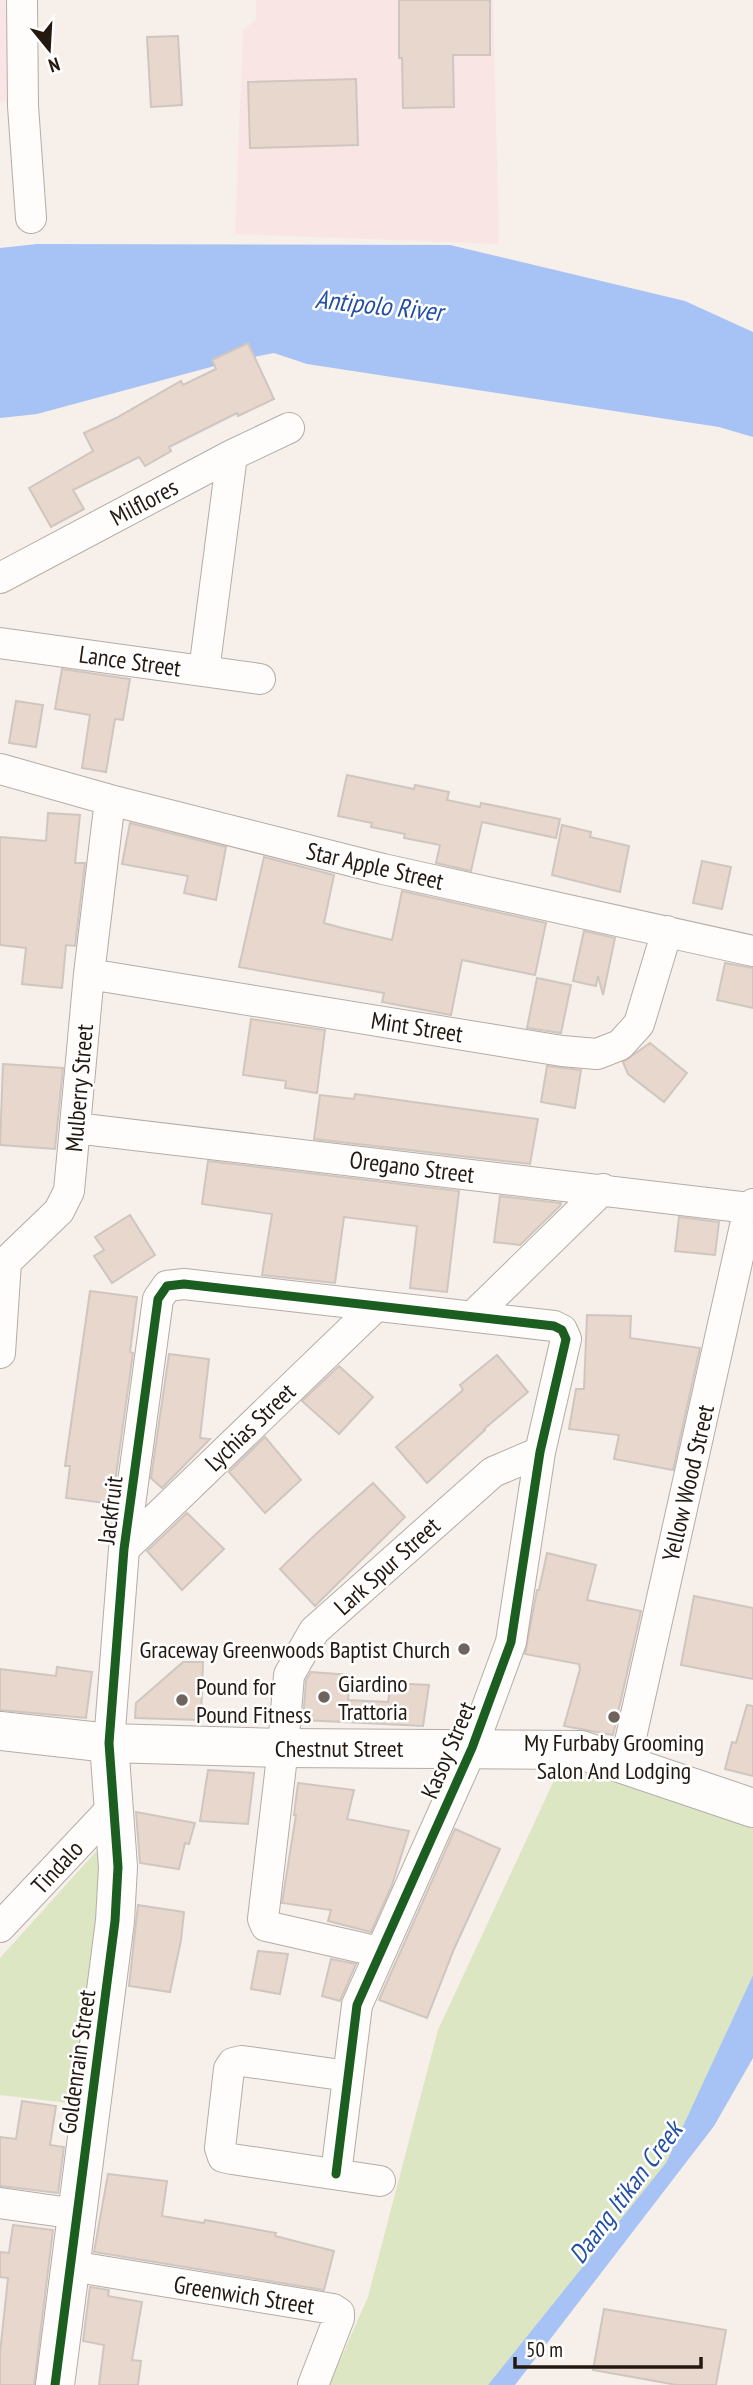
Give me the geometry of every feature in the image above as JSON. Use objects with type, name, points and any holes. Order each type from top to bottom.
[{"type":"street","points":[[22,0],[23,106],[31,218]]},
{"type":"street","name":"Milflores","points":[[0,578],[232,455],[289,428]]},
{"type":"street","points":[[204,671],[232,455]]},
{"type":"street","name":"Lance Street","points":[[0,643],[260,680]]},
{"type":"street","name":"Star Apple Street","points":[[0,769],[110,800],[383,869],[753,951]]},
{"type":"street","name":"Mulberry Street","points":[[0,1353],[3,1261],[59,1211],[69,1191],[89,974],[110,800]]},
{"type":"street","name":"Mint Street","points":[[89,974],[548,1049],[597,1054],[620,1045],[639,1024],[667,931]]},
{"type":"street","name":"Oregano Street","points":[[75,1128],[751,1206]]},
{"type":"street","points":[[376,1306],[473,1316],[603,1189]]},
{"type":"street","name":"Yellow Wood Street","points":[[625,1764],[751,1206]]},
{"type":"street","name":"Jackfruit","points":[[109,1743],[124,1549],[158,1299],[167,1286],[184,1284],[376,1306]]},
{"type":"street","name":"Lychias Street","points":[[124,1549],[376,1306]]},
{"type":"street","name":"Kasoy Street","points":[[336,2175],[357,2005],[472,1748],[511,1642],[540,1452],[566,1339],[562,1330],[554,1326],[473,1316]]},
{"type":"street","name":"Lark Spur Street","points":[[380,1952],[266,1926],[263,1919],[289,1675],[314,1631],[493,1472],[540,1452]]},
{"type":"street","name":"Chestnut Street","points":[[0,1731],[109,1743],[283,1748],[581,1750],[753,1808]]},
{"type":"street","name":"Goldenrain Street","points":[[55,2385],[115,1921],[118,1867],[109,1743]]},
{"type":"street","name":"Tindalo","points":[[0,1927],[114,1806]]},
{"type":"street","points":[[348,2076],[242,2061],[233,2063],[229,2069],[220,2148],[223,2157],[380,2181]]},
{"type":"street","points":[[0,2203],[77,2214]]},
{"type":"street","name":"Greenwich Street","points":[[71,2266],[333,2309],[339,2313],[339,2318],[313,2385]]},
{"type":"shaded area","points":[[0,0],[5,0],[10,101],[0,102]]},
{"type":"shaded area","points":[[256,0],[493,0],[499,244],[235,234],[243,30],[256,20]]},
{"type":"green space","points":[[589,1773],[753,1825],[753,1975],[666,2164],[488,2385],[329,2385],[368,2297],[438,2030],[557,1774]]},
{"type":"green space","points":[[101,1846],[86,2105],[0,2095],[0,1958]]},
{"type":"water","name":"Antipolo River","points":[[37,244],[450,245],[685,301],[753,332],[753,437],[719,427],[307,364],[274,353],[233,361],[37,414],[0,418],[0,248]]},
{"type":"water","points":[[753,1975],[753,2058],[714,2126],[515,2385],[488,2385],[666,2163]]},
{"type":"building","points":[[399,0],[490,0],[490,55],[453,55],[454,107],[403,108],[402,58],[399,58]]},
{"type":"building","points":[[178,36],[182,105],[151,107],[147,37]]},
{"type":"building","points":[[356,79],[358,145],[250,148],[248,82]]},
{"type":"building","points":[[248,343],[274,399],[238,416],[237,413],[169,447],[171,451],[145,466],[139,457],[73,490],[84,509],[51,527],[29,488],[93,451],[84,433],[181,381],[183,385],[216,369],[212,360]]},
{"type":"building","points":[[62,669],[130,679],[123,720],[115,719],[106,772],[82,768],[90,715],[55,709]]},
{"type":"building","points":[[16,701],[43,705],[36,747],[9,743]]},
{"type":"building","points":[[347,775],[414,789],[415,785],[449,792],[447,800],[480,807],[481,803],[560,819],[556,838],[482,822],[471,871],[436,863],[440,845],[404,838],[405,834],[371,827],[372,823],[338,816]]},
{"type":"building","points":[[48,813],[80,815],[75,863],[85,863],[75,946],[66,945],[62,988],[22,984],[26,948],[0,945],[0,837],[46,841]]},
{"type":"building","points":[[130,823],[226,847],[216,900],[184,893],[188,876],[122,864]]},
{"type":"building","points":[[562,825],[591,832],[590,837],[629,846],[620,892],[552,875]]},
{"type":"building","points":[[264,857],[334,875],[324,923],[392,940],[402,891],[546,923],[535,975],[462,960],[451,1015],[382,1002],[384,993],[239,967]]},
{"type":"building","points":[[702,861],[731,867],[722,909],[693,903]]},
{"type":"building","points":[[584,931],[615,938],[603,995],[598,976],[596,986],[573,981]]},
{"type":"building","points":[[725,963],[753,968],[753,1008],[717,1000]]},
{"type":"building","points":[[537,978],[571,985],[561,1033],[527,1028]]},
{"type":"building","points":[[251,1019],[325,1030],[317,1093],[285,1088],[286,1081],[243,1075]]},
{"type":"building","points":[[650,1043],[687,1073],[664,1102],[628,1074],[623,1062]]},
{"type":"building","points":[[3,1064],[63,1068],[55,1149],[0,1145]]},
{"type":"building","points":[[547,1066],[581,1070],[575,1108],[541,1102]]},
{"type":"building","points":[[355,1094],[538,1119],[530,1164],[314,1139],[320,1095],[354,1099]]},
{"type":"building","points":[[208,1161],[459,1191],[447,1292],[410,1288],[417,1226],[344,1217],[335,1283],[262,1275],[272,1214],[202,1204]]},
{"type":"building","points":[[500,1196],[561,1203],[520,1245],[494,1242]]},
{"type":"building","points":[[130,1215],[155,1255],[112,1283],[94,1256],[104,1250],[95,1237]]},
{"type":"building","points":[[679,1217],[719,1222],[715,1255],[675,1251]]},
{"type":"building","points":[[90,1291],[137,1297],[130,1352],[133,1353],[112,1504],[66,1498],[70,1466],[65,1466]]},
{"type":"building","points":[[587,1315],[631,1316],[630,1338],[700,1348],[673,1470],[614,1459],[619,1435],[569,1429],[576,1389],[584,1389]]},
{"type":"building","points":[[169,1354],[209,1359],[200,1438],[210,1439],[162,1488],[151,1478]]},
{"type":"building","points":[[497,1355],[528,1392],[427,1483],[396,1447],[463,1390],[460,1385]]},
{"type":"building","points":[[339,1366],[373,1397],[339,1434],[302,1401]]},
{"type":"building","points":[[265,1437],[301,1480],[265,1513],[229,1472]]},
{"type":"building","points":[[373,1483],[405,1517],[315,1606],[280,1569]]},
{"type":"building","points":[[187,1513],[224,1549],[182,1590],[147,1551]]},
{"type":"building","points":[[547,1553],[596,1565],[587,1600],[641,1611],[613,1735],[564,1726],[580,1669],[579,1664],[525,1654]]},
{"type":"building","points":[[694,1596],[753,1608],[753,1679],[681,1665]]},
{"type":"building","points":[[183,1662],[203,1662],[201,1720],[135,1718],[136,1703]]},
{"type":"building","points":[[57,1667],[92,1672],[86,1718],[0,1710],[0,1669],[56,1676]]},
{"type":"building","points":[[311,1672],[350,1675],[348,1700],[388,1702],[391,1683],[429,1685],[423,1726],[303,1720],[306,1680]]},
{"type":"building","points":[[747,1705],[753,1706],[753,1776],[725,1769],[732,1742],[736,1743]]},
{"type":"building","points":[[208,1770],[254,1773],[248,1824],[200,1821]]},
{"type":"building","points":[[298,1783],[354,1790],[347,1819],[409,1831],[392,1885],[371,1932],[328,1921],[331,1910],[282,1903],[296,1815]]},
{"type":"building","points":[[136,1812],[195,1823],[189,1844],[185,1843],[179,1869],[140,1863]]},
{"type":"building","points":[[455,1829],[500,1849],[454,1949],[427,2018],[379,2000]]},
{"type":"building","points":[[138,1905],[184,1912],[170,1992],[129,1986]]},
{"type":"building","points":[[258,1951],[288,1954],[280,1994],[251,1989]]},
{"type":"building","points":[[331,1959],[356,1964],[340,2001],[322,1996]]},
{"type":"building","points":[[22,2101],[56,2106],[50,2145],[64,2147],[58,2193],[0,2186],[0,2137],[16,2139]]},
{"type":"building","points":[[108,2174],[167,2181],[162,2216],[204,2223],[205,2220],[276,2233],[275,2236],[334,2251],[324,2290],[94,2252]]},
{"type":"building","points":[[13,2225],[53,2230],[34,2385],[0,2385],[0,2353],[8,2278],[0,2277],[0,2252],[9,2253]]},
{"type":"building","points":[[90,2287],[109,2290],[108,2296],[142,2302],[132,2360],[141,2361],[138,2385],[99,2385],[104,2345],[83,2341]]},
{"type":"building","points":[[604,2309],[726,2330],[716,2385],[677,2385],[593,2370]]},
{"type":"cycle path","points":[[55,2385],[115,1921],[118,1867],[109,1743],[124,1549],[158,1299],[167,1286],[184,1284],[554,1326],[562,1330],[566,1339],[540,1452],[511,1642],[472,1748],[357,2005],[336,2174]]},
{"type":"place","name":"Graceway Greenwoods Baptist Church","points":[[464,1649]]},
{"type":"place","name":"Giardino Trattoria","points":[[324,1697]]},
{"type":"place","name":"Pound for Pound Fitness","points":[[182,1700]]},
{"type":"place","name":"My Furbaby Grooming Salon And Lodging","points":[[614,1717]]},
{"type":"water label","name":"Daang Itikan Creek","points":[[625,2192]]}]
